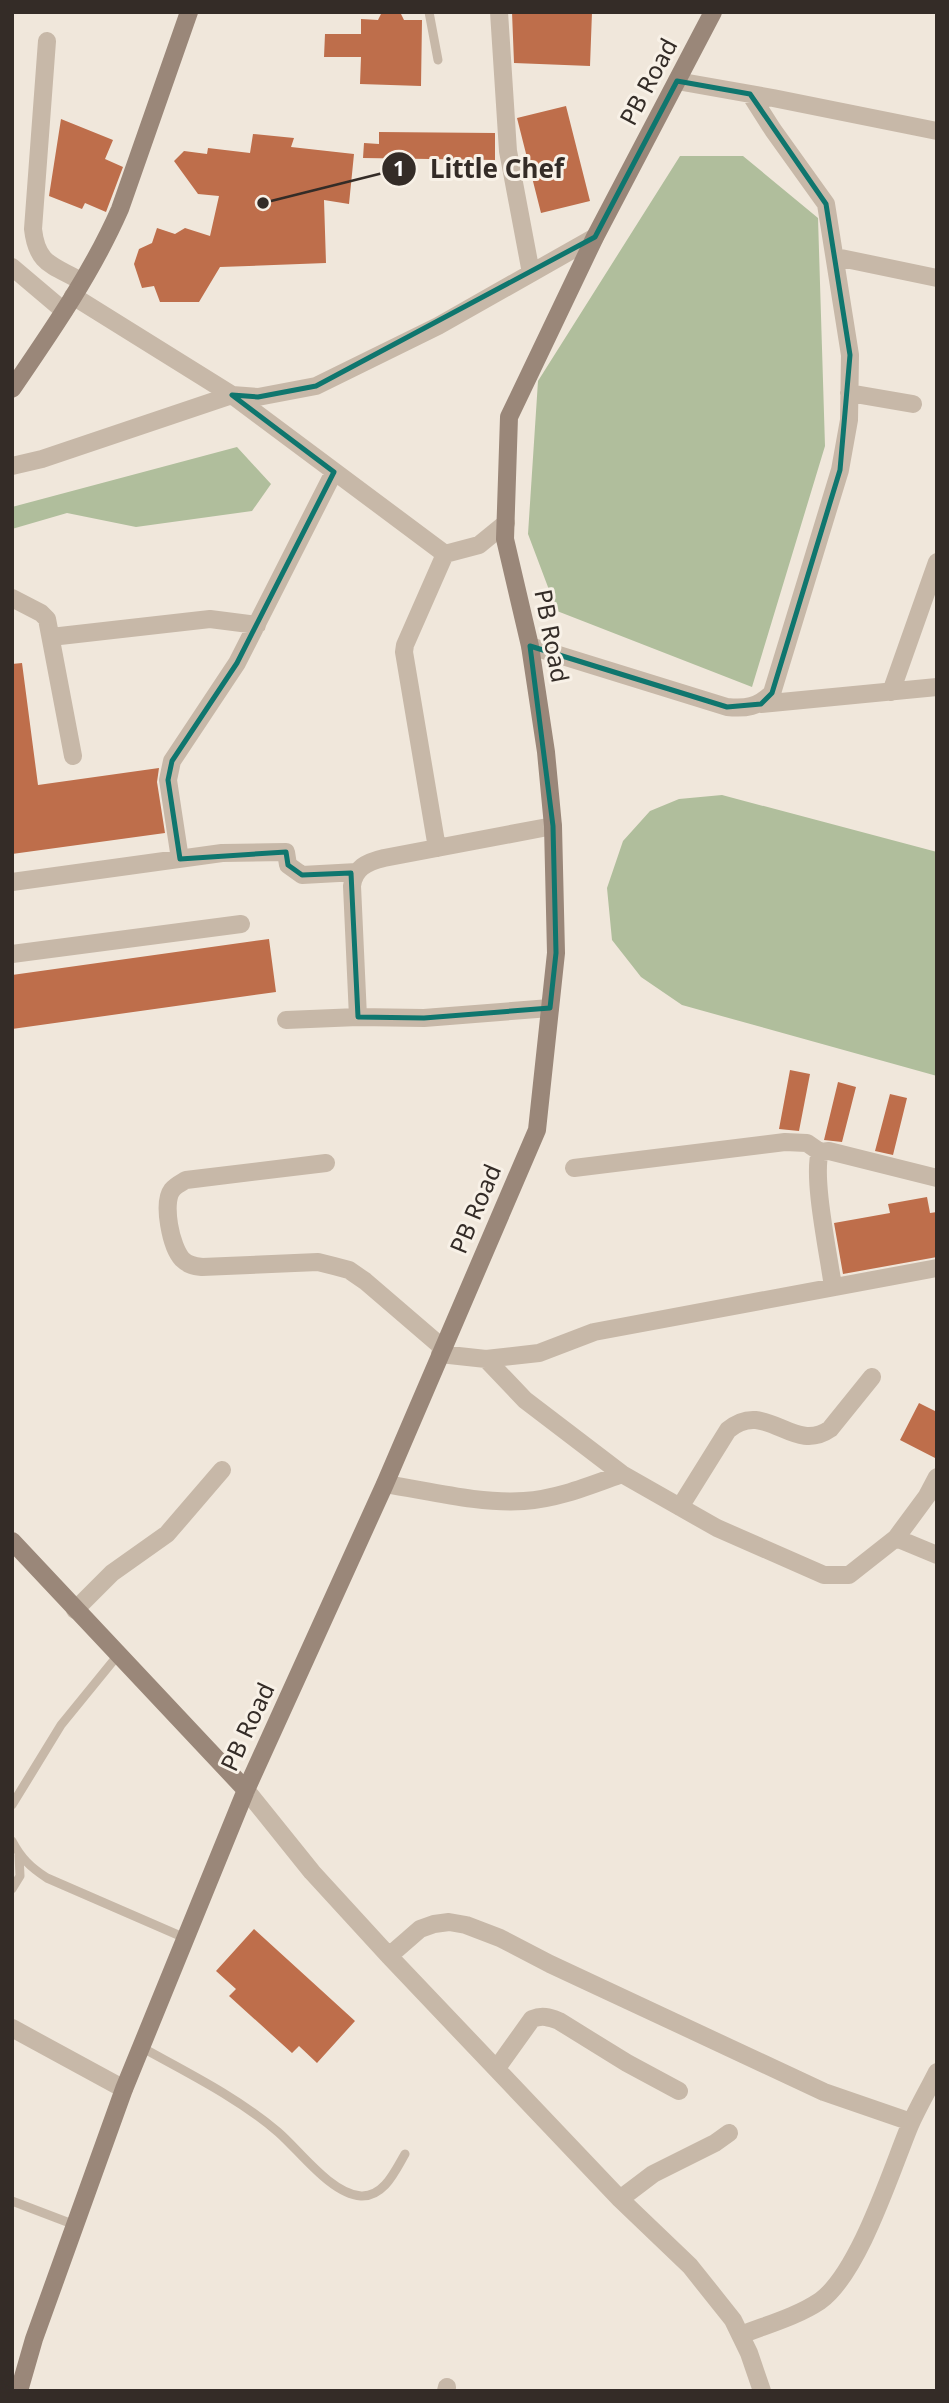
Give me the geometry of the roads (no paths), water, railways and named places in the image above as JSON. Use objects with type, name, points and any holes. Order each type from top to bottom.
[{"type":"street","points":[[12,389],[107,240],[189,12]]},
{"type":"street","points":[[499,12],[508,151],[531,273]]},
{"type":"street","name":"PB Road","points":[[19,2391],[34,2339],[124,2090],[246,1790],[385,1484],[537,1130],[556,953],[553,826],[546,752],[530,646],[505,539],[509,417],[595,237],[713,12]]},
{"type":"street","points":[[47,41],[33,229],[35,246],[40,255],[73,296]]},
{"type":"street","points":[[677,81],[937,131]]},
{"type":"street","points":[[750,94],[772,131],[826,204],[850,355],[849,420],[840,470],[772,693],[761,704]]},
{"type":"street","points":[[12,466],[232,396],[258,397],[316,386],[438,326],[595,237]]},
{"type":"street","points":[[836,257],[937,278]]},
{"type":"street","points":[[12,267],[73,296],[232,396],[445,554]]},
{"type":"street","points":[[849,393],[913,404]]},
{"type":"street","points":[[180,859],[169,779],[172,761],[237,663],[334,472]]},
{"type":"street","points":[[445,554],[479,545],[506,523]]},
{"type":"street","points":[[437,848],[404,652],[445,554]]},
{"type":"street","points":[[891,692],[937,562]]},
{"type":"street","points":[[12,598],[47,619],[73,755]]},
{"type":"street","points":[[51,637],[210,619],[257,625]]},
{"type":"street","points":[[530,646],[727,707],[744,708],[761,704],[937,687]]},
{"type":"street","points":[[358,1017],[352,886],[357,872],[369,862],[553,826]]},
{"type":"street","points":[[12,882],[222,853],[286,852],[288,865],[302,875],[357,872]]},
{"type":"street","points":[[12,954],[241,924]]},
{"type":"street","points":[[286,1020],[424,1018],[550,1008]]},
{"type":"street","points":[[574,1168],[785,1142],[807,1143],[820,1152],[829,1151],[937,1178]]},
{"type":"street","points":[[820,1152],[820,1189],[833,1287]]},
{"type":"street","points":[[326,1163],[186,1180],[179,1184],[168,1198],[167,1209],[177,1252],[191,1265],[202,1267],[318,1262],[349,1270],[381,1294],[442,1351],[486,1359],[539,1353],[594,1332],[937,1268]]},
{"type":"street","points":[[486,1359],[524,1400],[622,1474],[717,1528],[824,1575],[849,1575],[896,1538],[927,1496],[937,1476]]},
{"type":"street","points":[[680,1507],[728,1430],[737,1423],[757,1419],[798,1434],[823,1434],[872,1377]]},
{"type":"street","points":[[75,1610],[119,1567],[167,1534],[222,1470]]},
{"type":"street","points":[[385,1484],[481,1499],[526,1501],[559,1495],[622,1474]]},
{"type":"street","points":[[896,1538],[937,1555]]},
{"type":"street","points":[[12,1541],[246,1790],[312,1872],[389,1956],[620,2199],[690,2266],[733,2320],[749,2353],[762,2391]]},
{"type":"street","points":[[389,1956],[420,1929],[435,1924],[466,1925],[499,1938],[824,2092],[911,2122]]},
{"type":"street","points":[[496,2068],[532,2019],[539,2016],[548,2017],[679,2091]]},
{"type":"street","points":[[12,2028],[124,2090]]},
{"type":"street","points":[[741,2336],[820,2301],[837,2286],[850,2266],[896,2163],[911,2122],[937,2072]]},
{"type":"street","points":[[620,2199],[653,2174],[704,2149],[729,2133]]},
{"type":"lane","points":[[429,12],[438,60]]},
{"type":"lane","points":[[12,1805],[61,1725],[118,1655]]},
{"type":"lane","points":[[12,1841],[29,1867],[47,1878],[186,1938]]},
{"type":"lane","points":[[12,1889],[20,1876],[19,1854]]},
{"type":"lane","points":[[141,2047],[255,2114],[277,2131],[336,2187],[349,2194],[372,2195],[381,2189],[405,2154]]},
{"type":"lane","points":[[12,2201],[75,2225]]},
{"type":"place","name":"Little Chef","points":[[263,203]]}]
